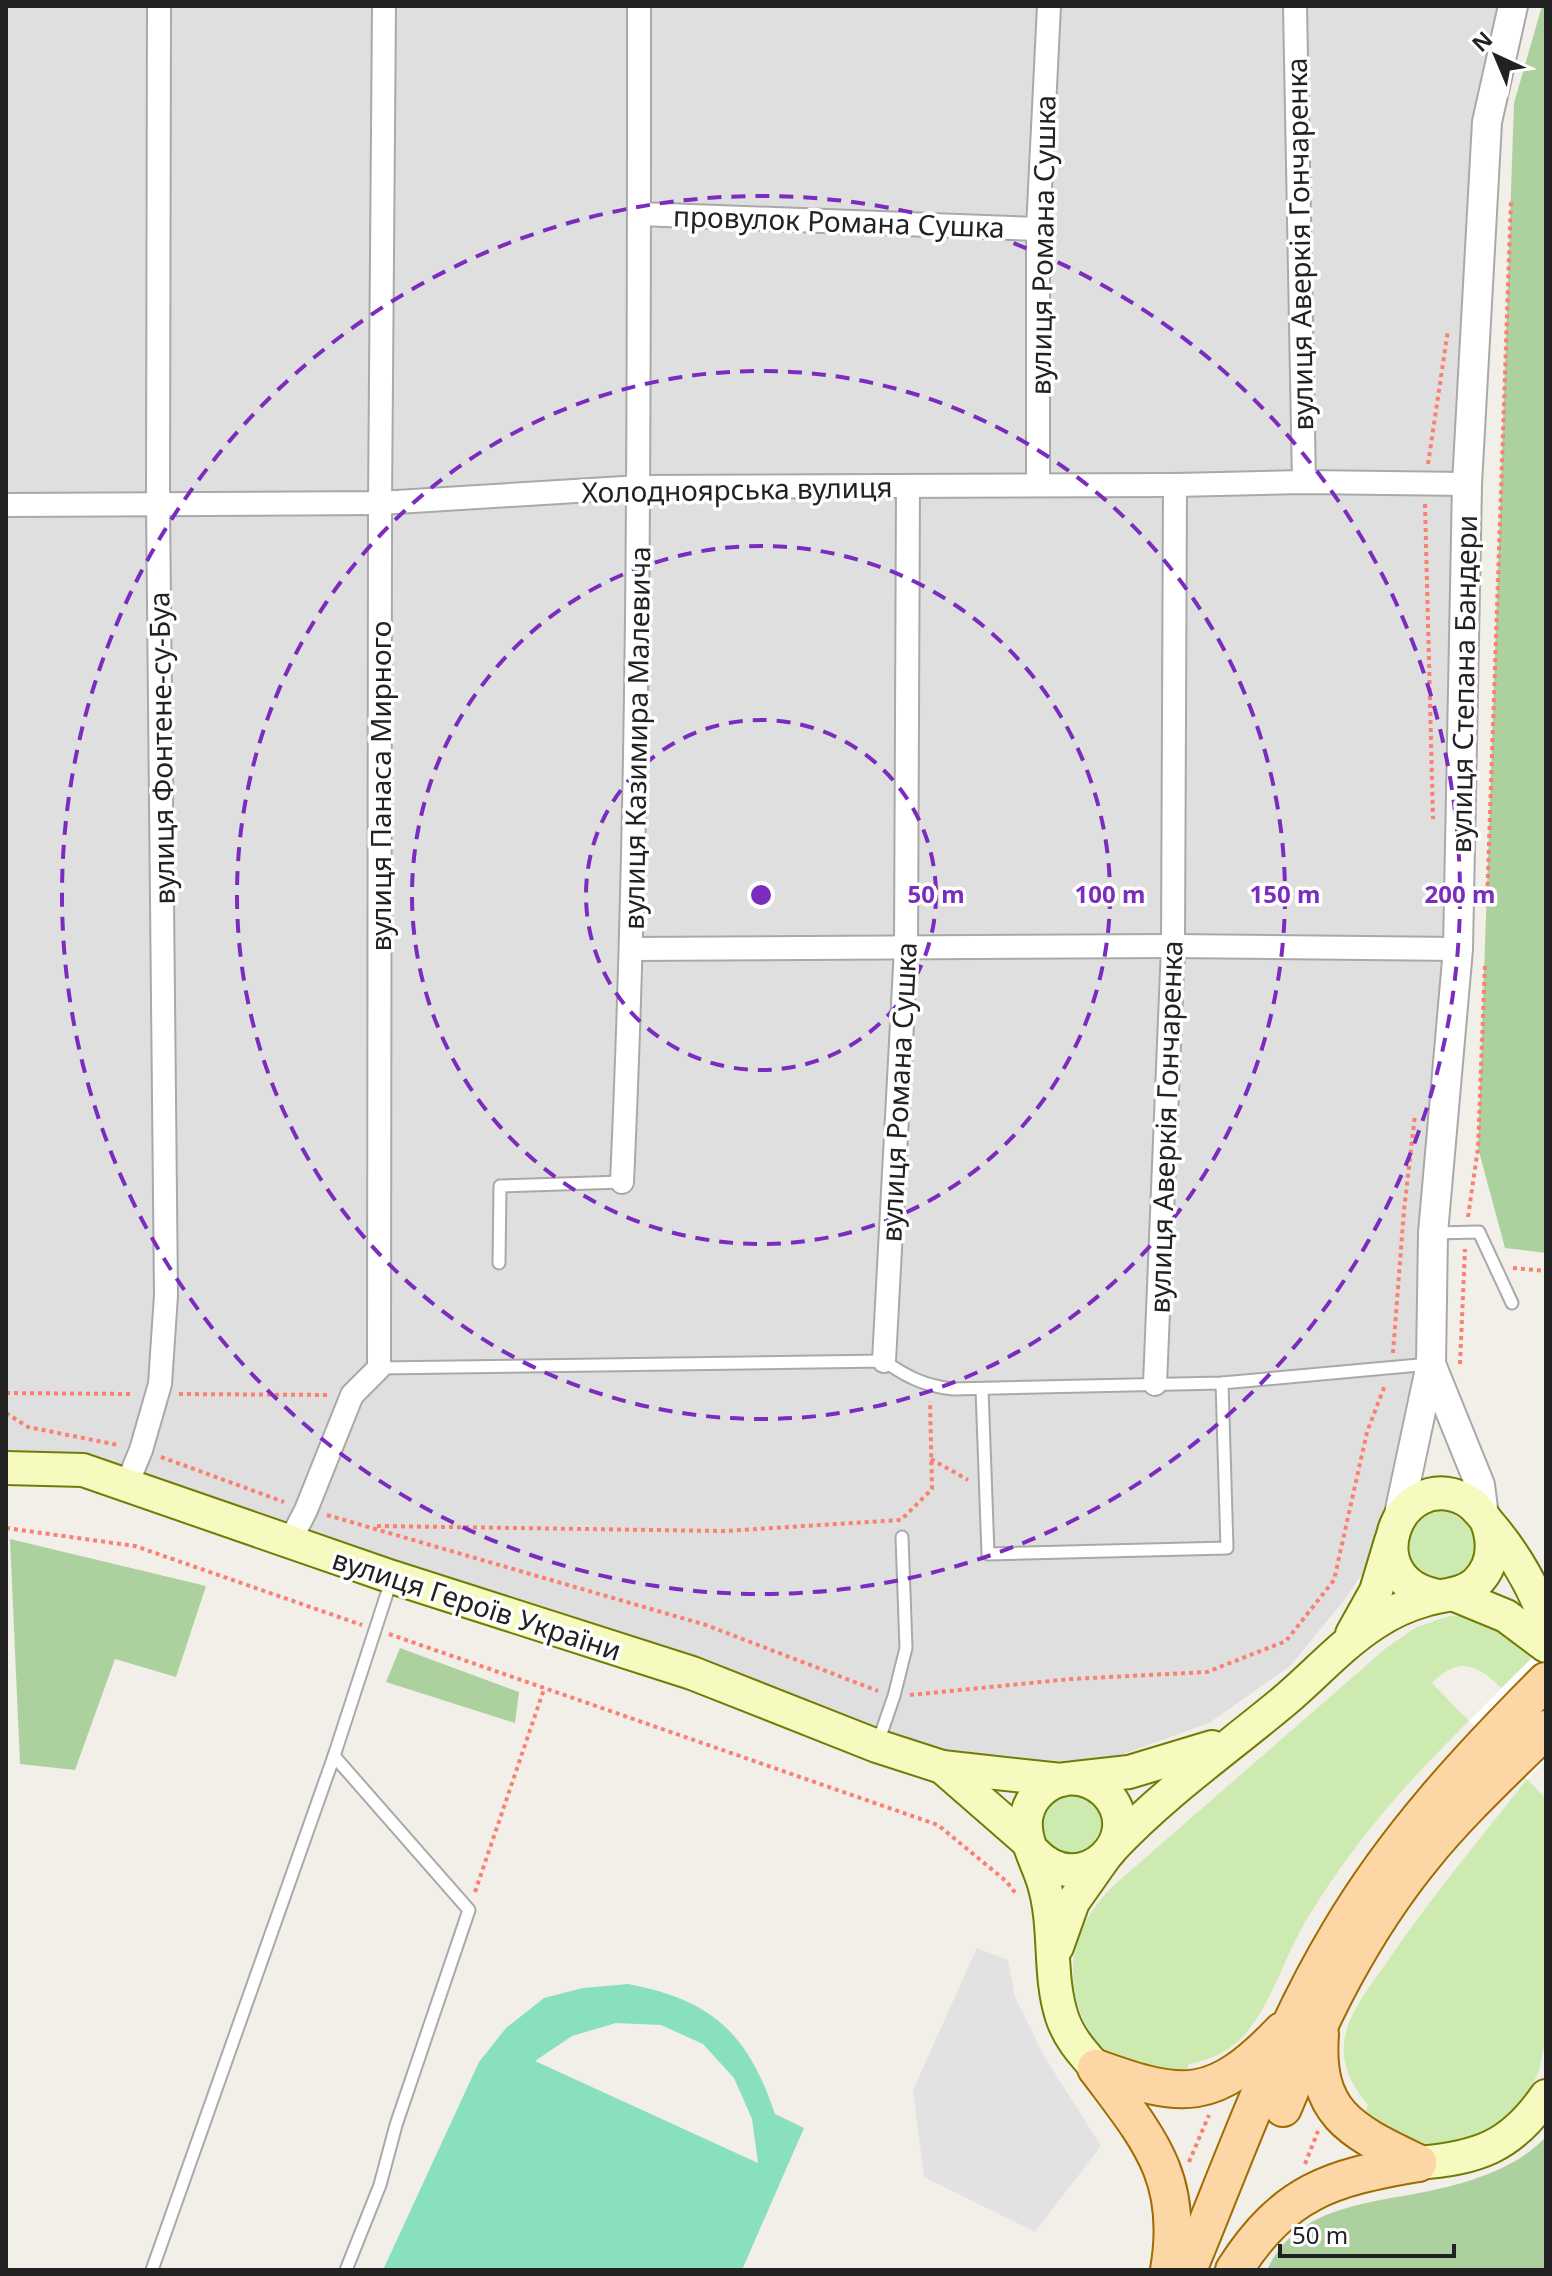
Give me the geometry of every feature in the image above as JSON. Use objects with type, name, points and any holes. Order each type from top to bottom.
[{"type":"main road","name":"вулиця Героїв України","points":[[6,1468],[83,1470],[127,1484],[289,1543],[692,1673],[877,1746],[942,1767],[1067,1779]]},
{"type":"main road","points":[[1341,1650],[1371,1603],[1394,1529],[1416,1501],[1440,1494],[1465,1499],[1486,1519],[1530,1581],[1546,1620]]},
{"type":"main road","points":[[1031,1847],[1051,1867],[1062,1871],[1085,1870],[1108,1853],[1165,1796],[1382,1618],[1477,1582],[1491,1560],[1492,1534],[1486,1519]]},
{"type":"main road","points":[[1394,1529],[1391,1552],[1399,1573],[1416,1589],[1447,1595],[1506,1616],[1546,1646]]},
{"type":"main road","points":[[1188,2270],[1308,2017],[1402,1884],[1467,1806],[1546,1681]]},
{"type":"main road","points":[[1499,1752],[1546,1729]]},
{"type":"main road","points":[[1169,2270],[1175,2224],[1160,2160],[1096,2068],[1077,2047],[1063,2019],[1055,1987],[1049,1903],[1031,1847],[1026,1816],[1038,1793],[1067,1779],[1153,1767],[1198,1753],[1244,1732]]},
{"type":"main road","name":"вулиця Героїв України","points":[[942,1767],[1031,1847]]},
{"type":"main road","points":[[1055,1958],[1073,1902],[1108,1853],[1118,1825],[1112,1802],[1095,1785],[1067,1779]]},
{"type":"main road","points":[[1096,2068],[1144,2085],[1172,2090],[1196,2088],[1224,2080],[1242,2069],[1308,2017]]},
{"type":"main road","points":[[1308,2017],[1321,2081],[1331,2102],[1351,2125],[1371,2141],[1418,2163]]},
{"type":"main road","points":[[1215,2270],[1308,2017]]},
{"type":"main road","points":[[1234,2270],[1256,2240],[1286,2208],[1312,2192],[1349,2176],[1481,2153],[1510,2137],[1546,2096]]},
{"type":"street","name":"вулиця Фонтене-су-Буа","points":[[127,1484],[141,1450],[160,1384],[166,1295],[158,504],[159,6]]},
{"type":"street","name":"вулиця Панаса Мирного","points":[[379,1368],[384,6]]},
{"type":"street","name":"вулиця Казимира Малевича","points":[[622,1182],[632,949],[640,487],[639,6]]},
{"type":"street","name":"вулиця Романа Сушка","points":[[1038,484],[1038,229],[1049,6]]},
{"type":"street","name":"вулиця Аверкія Гончаренка","points":[[1295,6],[1304,482]]},
{"type":"street","name":"вулиця Степана Бандери","points":[[1394,1529],[1431,1364],[1433,1233],[1458,949],[1467,484],[1487,122],[1513,6]]},
{"type":"street","name":"провулок Романа Сушка","points":[[639,214],[1038,229]]},
{"type":"street","name":"Холодноярська вулиця","points":[[6,505],[380,503],[640,487],[1304,482],[1467,484]]},
{"type":"street","name":"вулиця Аверкія Гончаренка","points":[[1155,1384],[1173,946],[1175,485]]},
{"type":"street","name":"вулиця Романа Сушка","points":[[884,1361],[906,948],[908,487]]},
{"type":"street","points":[[632,949],[1173,946],[1458,949]]},
{"type":"street","name":"вулиця Степана Бандери","points":[[1431,1364],[1480,1485],[1486,1519]]},
{"type":"street","points":[[289,1543],[306,1510],[352,1395],[379,1368]]},
{"type":"lane","points":[[499,1263],[500,1186],[622,1182]]},
{"type":"lane","points":[[1433,1233],[1479,1232],[1512,1303]]},
{"type":"lane","points":[[379,1368],[884,1361],[930,1387],[982,1389],[1222,1383],[1431,1364]]},
{"type":"lane","points":[[982,1389],[988,1554],[1227,1548],[1222,1383]]},
{"type":"lane","points":[[877,1746],[906,1648],[902,1537]]},
{"type":"lane","points":[[152,2270],[334,1756],[392,1577]]},
{"type":"lane","points":[[334,1756],[469,1910],[396,2125],[380,2185],[346,2270]]},
{"type":"path","points":[[1487,911],[1511,198]]},
{"type":"path","points":[[1433,825],[1425,483],[1448,329]]},
{"type":"path","points":[[1460,1371],[1466,1232],[1478,1148],[1485,958]]},
{"type":"path","points":[[6,1413],[28,1427],[141,1450],[306,1510],[372,1526],[706,1625],[894,1696],[1071,1679],[1207,1672],[1286,1641],[1334,1580],[1367,1432],[1391,1368],[1404,1210],[1417,1103]]},
{"type":"path","points":[[1495,1266],[1546,1271]]},
{"type":"path","points":[[372,1526],[723,1531],[901,1520],[932,1489],[930,1387]]},
{"type":"path","points":[[931,1459],[985,1489]]},
{"type":"path","points":[[6,1528],[135,1546],[938,1825],[996,1874]]},
{"type":"path","points":[[469,1910],[544,1688]]},
{"type":"path","points":[[1187,2166],[1214,2102]]},
{"type":"path","points":[[1303,2168],[1319,2130]]},
{"type":"shaded area","points":[[6,6],[1513,6],[1487,122],[1433,1233],[1398,1519],[1346,1598],[1290,1666],[1209,1723],[1061,1780],[942,1767],[127,1484],[6,1468]]},
{"type":"shaded area","points":[[977,1948],[1008,1960],[1015,1997],[1044,2056],[1101,2146],[1035,2232],[924,2177],[913,2090]]},
{"type":"green space","points":[[1542,6],[1546,6],[1546,1253],[1505,1248],[1478,1148],[1514,103]]},
{"type":"green space","points":[[1433,1511],[1457,1516],[1466,1523],[1476,1543],[1472,1566],[1463,1576],[1445,1584],[1412,1572],[1404,1538],[1422,1515]]},
{"type":"green space","points":[[10,1539],[206,1586],[176,1677],[115,1659],[75,1770],[20,1764]]},
{"type":"green space","points":[[1449,1616],[1473,1618],[1495,1626],[1515,1640],[1531,1659],[1501,1688],[1484,1673],[1468,1666],[1451,1669],[1432,1683],[1469,1721],[1400,1793],[1341,1868],[1304,1924],[1264,2007],[1235,2044],[1206,2060],[1189,2064],[1184,2077],[1119,2061],[1092,2034],[1076,1999],[1073,1980],[1077,1943],[1093,1909],[1113,1886],[1386,1648],[1415,1628]]},
{"type":"green space","points":[[400,1648],[519,1692],[515,1723],[386,1682]]},
{"type":"green space","points":[[1527,1779],[1546,1799],[1544,2046],[1539,2071],[1526,2098],[1505,2121],[1477,2138],[1433,2146],[1417,2145],[1361,2121],[1368,2105],[1347,2070],[1344,2053],[1346,2033],[1361,1999],[1405,1936]]},
{"type":"green space","points":[[1055,1794],[1091,1794],[1107,1826],[1090,1853],[1067,1857],[1044,1841],[1039,1818]]},
{"type":"green space","points":[[628,1984],[658,1991],[705,2011],[739,2042],[753,2062],[775,2114],[804,2128],[742,2270],[383,2270],[479,2062],[506,2028],[544,1998],[583,1988]],"holes":[[[616,2023],[661,2025],[703,2044],[734,2078],[752,2119],[758,2163],[535,2061],[572,2036]]]},
{"type":"green space","points":[[1546,2137],[1546,2270],[1267,2270],[1279,2250],[1312,2222],[1353,2206],[1436,2189],[1487,2174],[1519,2159]]},
{"type":"pier","points":[[1546,1644],[1546,1760],[1527,1779],[1469,1721]]}]
